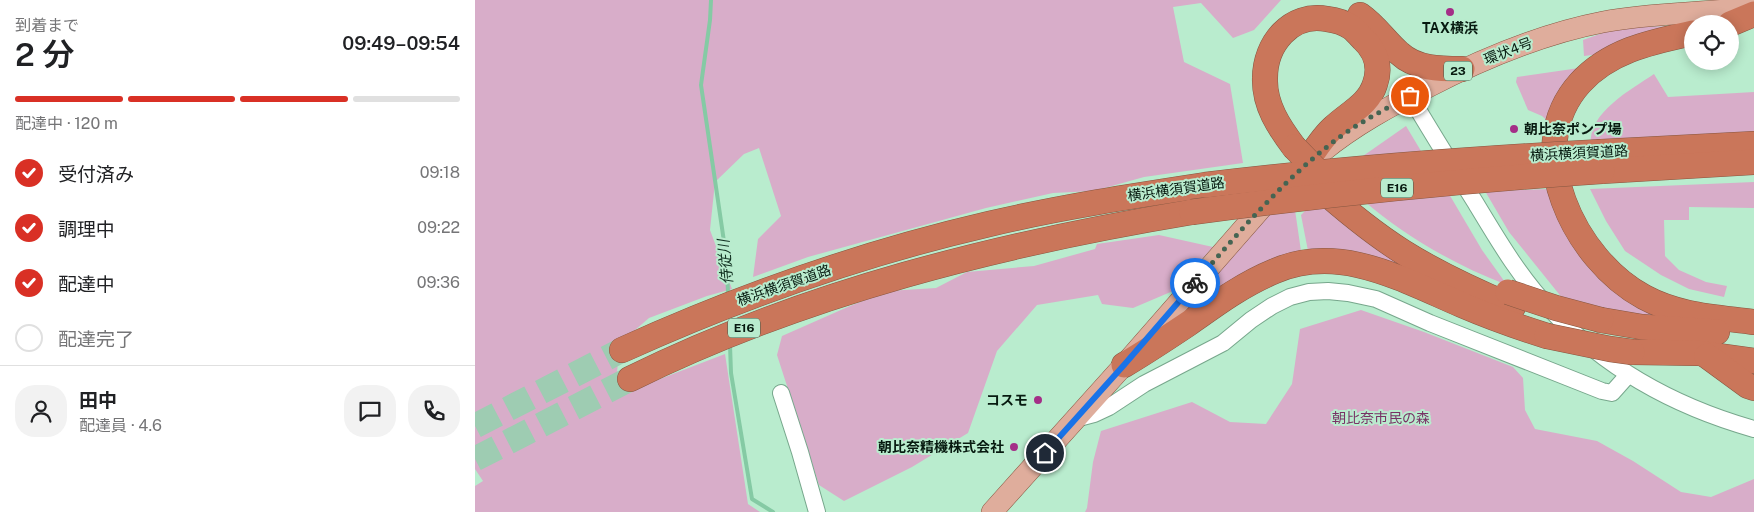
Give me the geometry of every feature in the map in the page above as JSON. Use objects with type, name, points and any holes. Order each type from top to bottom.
[{"type":"highway","points":[[1462,70],[1426,67],[1409,60],[1399,54],[1371,22],[1358,13],[1340,5],[1322,2],[1305,4],[1288,10],[1274,20],[1263,35],[1255,58],[1252,80],[1255,102],[1273,137],[1322,183],[1409,242],[1443,262],[1511,299],[1556,308],[1602,326],[1646,340],[1701,353],[1754,360]]},
{"type":"highway","points":[[1739,20],[1754,14]]},
{"type":"highway","points":[[1310,18],[1336,20],[1351,27],[1368,43],[1376,56],[1378,70],[1375,84],[1370,96],[1361,106],[1295,156],[1272,112],[1267,95],[1265,78],[1268,60],[1274,44],[1284,31],[1296,22],[1310,18]]},
{"type":"highway","points":[[1684,35],[1624,51],[1598,66],[1580,82],[1567,100],[1559,121],[1555,143],[1555,165],[1560,190],[1569,214],[1581,237],[1599,262],[1621,282],[1642,296],[1664,307],[1711,318],[1754,322]]},
{"type":"highway","name":"横浜横須賀道路","points":[[630,379],[664,362],[745,328],[827,299],[927,269],[1023,244],[1107,226],[1192,212],[1365,190],[1515,177],[1601,162],[1754,144]]},
{"type":"highway","name":"横浜横須賀道路","points":[[621,350],[739,300],[823,271],[919,242],[988,224],[1108,199],[1205,184],[1365,168],[1516,156],[1601,162],[1643,168],[1754,162]]},
{"type":"highway","points":[[1643,168],[1754,172]]},
{"type":"highway","points":[[1124,365],[1246,285],[1275,270],[1295,264],[1335,261],[1376,269],[1487,316],[1547,336],[1609,349],[1630,363],[1701,353],[1748,386],[1754,388]]},
{"type":"highway","points":[[1602,326],[1738,332],[1754,328]]},
{"type":"highway","points":[[1724,368],[1754,377]]},
{"type":"main road","name":"環状4号","points":[[992,512],[1271,198],[1295,156],[1339,138],[1374,115],[1462,70],[1535,40],[1604,22],[1754,7]]},
{"type":"street","points":[[1410,96],[1499,242],[1527,282],[1551,311],[1577,335],[1630,363],[1657,392],[1693,409],[1754,429]]},
{"type":"street","points":[[1075,419],[1109,407],[1144,384],[1223,342],[1272,306],[1290,297],[1309,292],[1341,292],[1376,300],[1602,391],[1612,393],[1630,363]]},
{"type":"street","points":[[781,393],[817,512]]},
{"type":"green space","points":[[475,0],[1281,0],[1254,30],[1233,38],[1201,3],[1173,7],[1184,62],[1230,84],[1243,163],[1144,177],[1094,191],[1053,193],[986,208],[808,257],[753,277],[758,239],[781,216],[759,148],[744,154],[715,182],[710,230],[732,289],[707,296],[649,318],[620,343],[617,372],[626,392],[725,354],[748,504],[760,512],[475,512],[475,486],[483,481],[475,469]]},
{"type":"green space","points":[[1680,26],[1595,62],[1592,55],[1584,56],[1583,40],[1619,27]]},
{"type":"green space","points":[[1586,67],[1552,125],[1542,116],[1528,110],[1516,82],[1517,77]]},
{"type":"green space","points":[[1654,74],[1668,97],[1754,92],[1754,136],[1591,145],[1592,133],[1603,112],[1623,95]]},
{"type":"green space","points":[[1406,126],[1421,151],[1363,156]]},
{"type":"green space","points":[[1754,182],[1754,208],[1689,207],[1689,220],[1664,220],[1665,256],[1679,270],[1706,282],[1727,286],[1724,297],[1689,289],[1661,275],[1625,251],[1606,221],[1590,189]]},
{"type":"green space","points":[[1552,189],[1600,273],[1717,326],[1567,304],[1509,232],[1485,191]]},
{"type":"green space","points":[[1449,194],[1482,250],[1507,285],[1432,249],[1364,201]]},
{"type":"green space","points":[[1331,205],[1472,296],[1309,256],[1301,215],[1307,209]]},
{"type":"green space","points":[[1295,210],[1302,258],[1162,334],[1271,212]]},
{"type":"green space","points":[[1159,235],[1213,247],[1173,291],[1133,308],[1102,304],[1098,295],[1037,305],[997,351],[968,433],[912,467],[844,501],[819,485],[777,355],[782,336],[888,291],[936,288],[967,272],[1034,266],[1095,249],[1097,244]]},
{"type":"green space","name":"朝比奈市民の森","points":[[1361,310],[1424,332],[1513,367],[1523,378],[1525,410],[1535,429],[1597,441],[1633,461],[1681,492],[1711,497],[1754,479],[1754,512],[1085,512],[1093,462],[1101,431],[1192,402],[1230,422],[1266,424],[1292,384],[1300,329]]},
{"type":"waterway","name":"侍従川","points":[[711,0],[701,85],[727,262],[728,295]]},
{"type":"waterway","name":"侍従川","points":[[730,345],[731,373],[752,499],[773,512]]},
{"type":"tunnel","points":[[475,426],[622,350]]},
{"type":"tunnel","points":[[475,459],[630,379]]},
{"type":"way so far","points":[[1195,283],[1271,198],[1303,166],[1339,138],[1374,115],[1410,96]]},
{"type":"place","name":"TAX横浜","points":[[1450,12]]},
{"type":"place","name":"朝比奈ポンプ場","points":[[1514,129]]},
{"type":"place","name":"コスモ","points":[[1038,400]]},
{"type":"place","name":"朝比奈精機株式会社","points":[[1014,447]]},
{"type":"route","points":[[1045,453],[1195,283]]}]
